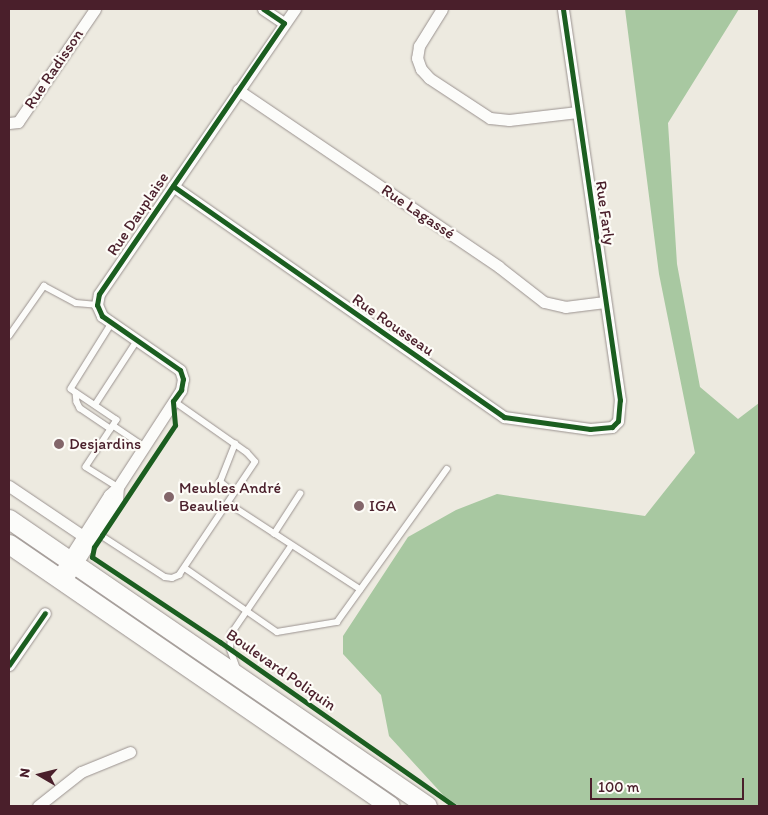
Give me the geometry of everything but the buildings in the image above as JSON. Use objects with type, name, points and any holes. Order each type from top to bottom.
[{"type":"main road","name":"Boulevard Poliquin","points":[[9,519],[427,806]]},
{"type":"main road","points":[[9,544],[390,806]]},
{"type":"street","name":"Rue Radisson","points":[[9,123],[18,122],[96,9]]},
{"type":"street","points":[[263,9],[284,23]]},
{"type":"street","name":"Rue Dauplaise","points":[[97,305],[99,294],[295,9]]},
{"type":"street","points":[[442,9],[419,46],[417,58],[421,69],[429,78],[490,118],[508,120],[578,112]]},
{"type":"street","name":"Rue Farly","points":[[563,9],[620,400],[618,421]]},
{"type":"street","name":"Rue Lagassé","points":[[238,90],[499,267],[544,302],[552,306],[565,306],[605,302]]},
{"type":"street","name":"Rue Rousseau","points":[[172,186],[504,417],[512,420],[598,429],[612,427],[618,421]]},
{"type":"street","points":[[61,579],[90,536],[109,495],[118,488],[181,390],[183,379],[180,370],[111,325],[102,316],[97,305]]},
{"type":"street","points":[[9,486],[90,536]]},
{"type":"street","points":[[9,665],[44,613]]},
{"type":"street","points":[[38,806],[81,772],[130,752]]},
{"type":"lane","points":[[9,336],[44,286],[76,303],[97,305]]},
{"type":"lane","points":[[111,325],[70,389],[117,420],[86,467],[118,488]]},
{"type":"lane","points":[[95,405],[136,342]]},
{"type":"lane","points":[[76,393],[80,408],[144,446]]},
{"type":"lane","points":[[90,536],[165,577],[172,578],[179,575],[255,462],[247,453],[173,402]]},
{"type":"lane","points":[[234,444],[220,482],[234,493]]},
{"type":"lane","points":[[185,568],[277,632],[337,622],[447,469]]},
{"type":"lane","points":[[274,534],[300,494]]},
{"type":"lane","points":[[228,503],[291,546],[360,589]]},
{"type":"lane","points":[[241,677],[230,650],[229,642],[236,625],[291,546]]},
{"type":"green space","points":[[625,9],[739,9],[668,123],[677,264],[700,387],[738,419],[759,403],[759,806],[459,806],[444,796],[389,736],[381,695],[343,654],[343,636],[408,537],[456,510],[497,494],[645,516],[695,453],[659,274]]},
{"type":"cycle path","points":[[92,557],[94,547],[175,425],[173,401],[181,390],[183,379],[180,370],[102,316],[97,305],[99,294],[284,23],[263,9]]},
{"type":"cycle path","points":[[173,186],[504,417],[590,429],[612,427],[618,421],[620,400],[563,9]]},
{"type":"cycle path","points":[[92,557],[220,642],[454,806]]},
{"type":"cycle path","points":[[9,665],[45,613]]},
{"type":"place","name":"Desjardins","points":[[59,444]]},
{"type":"place","name":"Meubles André Beaulieu","points":[[169,497]]},
{"type":"place","name":"IGA","points":[[359,506]]}]
